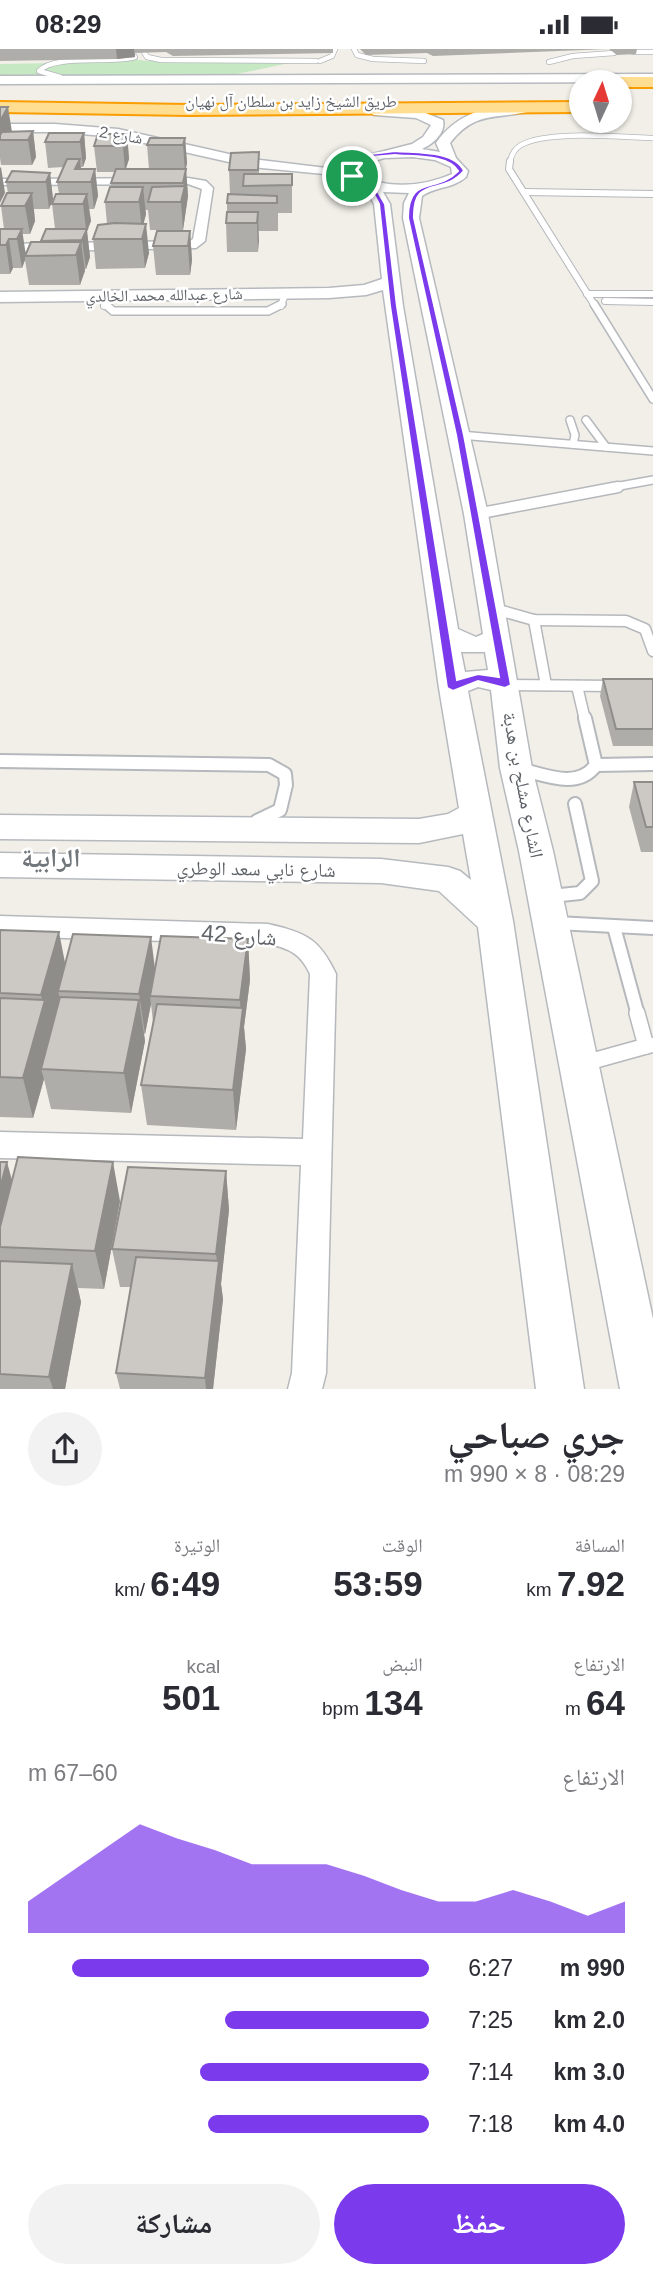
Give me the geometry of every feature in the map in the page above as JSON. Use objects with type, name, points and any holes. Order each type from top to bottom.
[{"type":"highway","points":[[632,81],[653,80]]},
{"type":"highway","points":[[414,89],[569,83]]},
{"type":"highway","name":"طريق الشيخ زايد بن سلطان آل نهيان","points":[[0,90],[569,88]]},
{"type":"highway","points":[[632,92],[653,88]]},
{"type":"highway","points":[[632,95],[653,99]]},
{"type":"highway","name":"طريق الشيخ زايد بن سلطان آل نهيان","points":[[0,102],[569,99]]},
{"type":"highway","points":[[0,107],[569,107]]},
{"type":"street","points":[[217,78],[318,61],[433,62]]},
{"type":"street","points":[[288,65],[286,69],[302,71],[331,64],[433,62]]},
{"type":"street","points":[[536,62],[653,65]]},
{"type":"street","points":[[348,64],[333,69],[391,78]]},
{"type":"street","points":[[477,65],[653,65]]},
{"type":"street","points":[[0,80],[653,80]]},
{"type":"street","points":[[452,161],[443,143],[467,117],[491,111],[569,107]]},
{"type":"street","points":[[317,109],[407,112],[428,116],[438,123],[436,131],[423,144],[395,153],[362,171]]},
{"type":"street","name":"شارع 2","points":[[0,128],[66,128],[118,133],[271,166],[362,171]]},
{"type":"street","points":[[362,171],[391,188],[425,188],[452,181],[459,177],[461,171],[452,161],[421,154],[395,153]]},
{"type":"street","name":"شارع 2","points":[[240,160],[310,162],[362,171]]},
{"type":"street","points":[[362,171],[382,204],[393,294],[453,688],[495,921],[560,1389]]},
{"type":"street","points":[[0,182],[188,181],[202,183],[208,188],[199,241],[192,245],[0,248]]},
{"type":"street","name":"الشارع مشلح بن هدبة","points":[[425,188],[415,194],[411,201],[411,218],[476,513],[516,768],[644,1389]]},
{"type":"street","name":"شارع عبدالله محمد الخالدي","points":[[2,299],[329,293],[369,297],[393,294]]},
{"type":"street","points":[[445,633],[465,645],[488,645],[494,622]]},
{"type":"street","points":[[453,688],[478,677],[493,679],[505,685]]},
{"type":"street","name":"شارع نابي سعد الوطري","points":[[0,827],[419,831],[456,824],[474,814]]},
{"type":"street","name":"شارع نابي سعد الوطري","points":[[0,866],[381,871],[448,880],[495,921]]},
{"type":"street","name":"شارع 42","points":[[0,926],[268,934],[300,941],[316,956],[323,974],[309,1373],[305,1389]]},
{"type":"street","points":[[0,1146],[316,1152]]},
{"type":"lane","points":[[109,80],[56,77],[39,71],[42,67],[55,63],[117,60],[139,54],[141,58],[157,61],[318,61],[332,56],[335,49]]},
{"type":"lane","points":[[354,49],[357,55],[368,58],[433,62]]},
{"type":"lane","points":[[633,52],[653,52]]},
{"type":"lane","points":[[550,62],[573,56],[614,53]]},
{"type":"lane","points":[[653,138],[559,138],[528,141],[510,156],[509,169],[653,400]]},
{"type":"lane","points":[[524,192],[653,194]]},
{"type":"lane","points":[[587,293],[653,294]]},
{"type":"lane","points":[[592,301],[653,302]]},
{"type":"lane","points":[[586,419],[606,447]]},
{"type":"lane","points":[[570,420],[575,435],[573,444]]},
{"type":"lane","points":[[460,435],[653,451]]},
{"type":"lane","points":[[476,513],[653,480]]},
{"type":"lane","points":[[494,622],[508,615],[534,620],[626,621],[645,629],[653,651]]},
{"type":"lane","points":[[534,620],[546,685]]},
{"type":"lane","points":[[505,685],[627,686]]},
{"type":"lane","points":[[516,768],[576,780],[592,772],[596,765],[577,686]]},
{"type":"lane","points":[[0,761],[270,765],[278,768],[285,774],[286,785],[281,810],[270,817],[235,829]]},
{"type":"lane","points":[[596,765],[653,764]]},
{"type":"lane","points":[[547,910],[580,893],[590,886],[592,881],[575,804]]},
{"type":"lane","points":[[547,910],[614,927],[653,928]]},
{"type":"lane","points":[[579,1065],[650,1045],[614,927]]},
{"type":"green space","points":[[132,59],[294,62],[237,74],[0,77],[0,64],[114,62]]},
{"type":"building","points":[[0,107],[8,107],[0,121]]},
{"type":"building","points":[[33,131],[28,140],[0,140],[2,132]]},
{"type":"building","points":[[49,133],[84,133],[80,142],[45,142]]},
{"type":"building","points":[[98,134],[127,134],[123,146],[94,146]]},
{"type":"building","points":[[150,138],[185,138],[183,145],[147,145]]},
{"type":"building","points":[[259,152],[258,170],[229,170],[231,153]]},
{"type":"building","points":[[67,159],[80,159],[75,169],[95,169],[91,182],[57,182]]},
{"type":"building","points":[[116,169],[186,169],[183,183],[111,183]]},
{"type":"building","points":[[12,171],[50,173],[46,182],[6,182]]},
{"type":"building","points":[[244,174],[292,174],[292,185],[243,186]]},
{"type":"building","points":[[185,186],[181,202],[148,202],[152,187]]},
{"type":"building","points":[[110,187],[143,187],[139,202],[105,202]]},
{"type":"building","points":[[7,193],[32,193],[25,206],[1,206]]},
{"type":"building","points":[[56,194],[87,194],[83,204],[52,204]]},
{"type":"building","points":[[228,194],[277,196],[277,203],[227,203]]},
{"type":"building","points":[[227,212],[258,212],[257,223],[226,223]]},
{"type":"building","points":[[146,224],[142,239],[93,239],[98,225]]},
{"type":"building","points":[[0,229],[22,229],[17,239],[9,239],[6,245],[0,245]]},
{"type":"building","points":[[46,229],[87,229],[82,240],[41,241]]},
{"type":"building","points":[[157,231],[190,231],[188,246],[153,246]]},
{"type":"building","points":[[31,242],[81,242],[76,255],[25,256]]},
{"type":"building","points":[[603,679],[653,679],[653,729],[616,729]]},
{"type":"building","points":[[634,782],[653,782],[653,827],[646,827]]},
{"type":"building","points":[[0,930],[59,932],[41,995],[0,993]]},
{"type":"building","points":[[73,934],[151,937],[139,994],[58,991]]},
{"type":"building","points":[[161,936],[248,939],[240,1000],[150,996]]},
{"type":"building","points":[[60,997],[139,1000],[124,1073],[41,1069]]},
{"type":"building","points":[[0,998],[45,1000],[23,1078],[0,1077]]},
{"type":"building","points":[[157,1004],[243,1008],[233,1090],[141,1085]]},
{"type":"building","points":[[18,1157],[113,1162],[95,1251],[0,1247],[0,1227]]},
{"type":"building","points":[[0,1162],[7,1162],[0,1188]]},
{"type":"building","points":[[128,1167],[226,1171],[216,1254],[112,1249]]},
{"type":"building","points":[[136,1257],[219,1261],[205,1378],[116,1373]]},
{"type":"building","points":[[0,1261],[72,1264],[49,1377],[0,1374]]},
{"type":"district","name":"الرابية","points":[[51,858]]},
{"type":"route","points":[[395,153],[443,158],[459,166],[461,171],[459,177],[452,181],[418,191],[411,201],[411,218],[476,513],[505,685],[493,679],[478,677],[460,682],[453,688],[394,306],[382,204],[372,186],[352,176],[349,167],[361,159],[395,153]]}]
